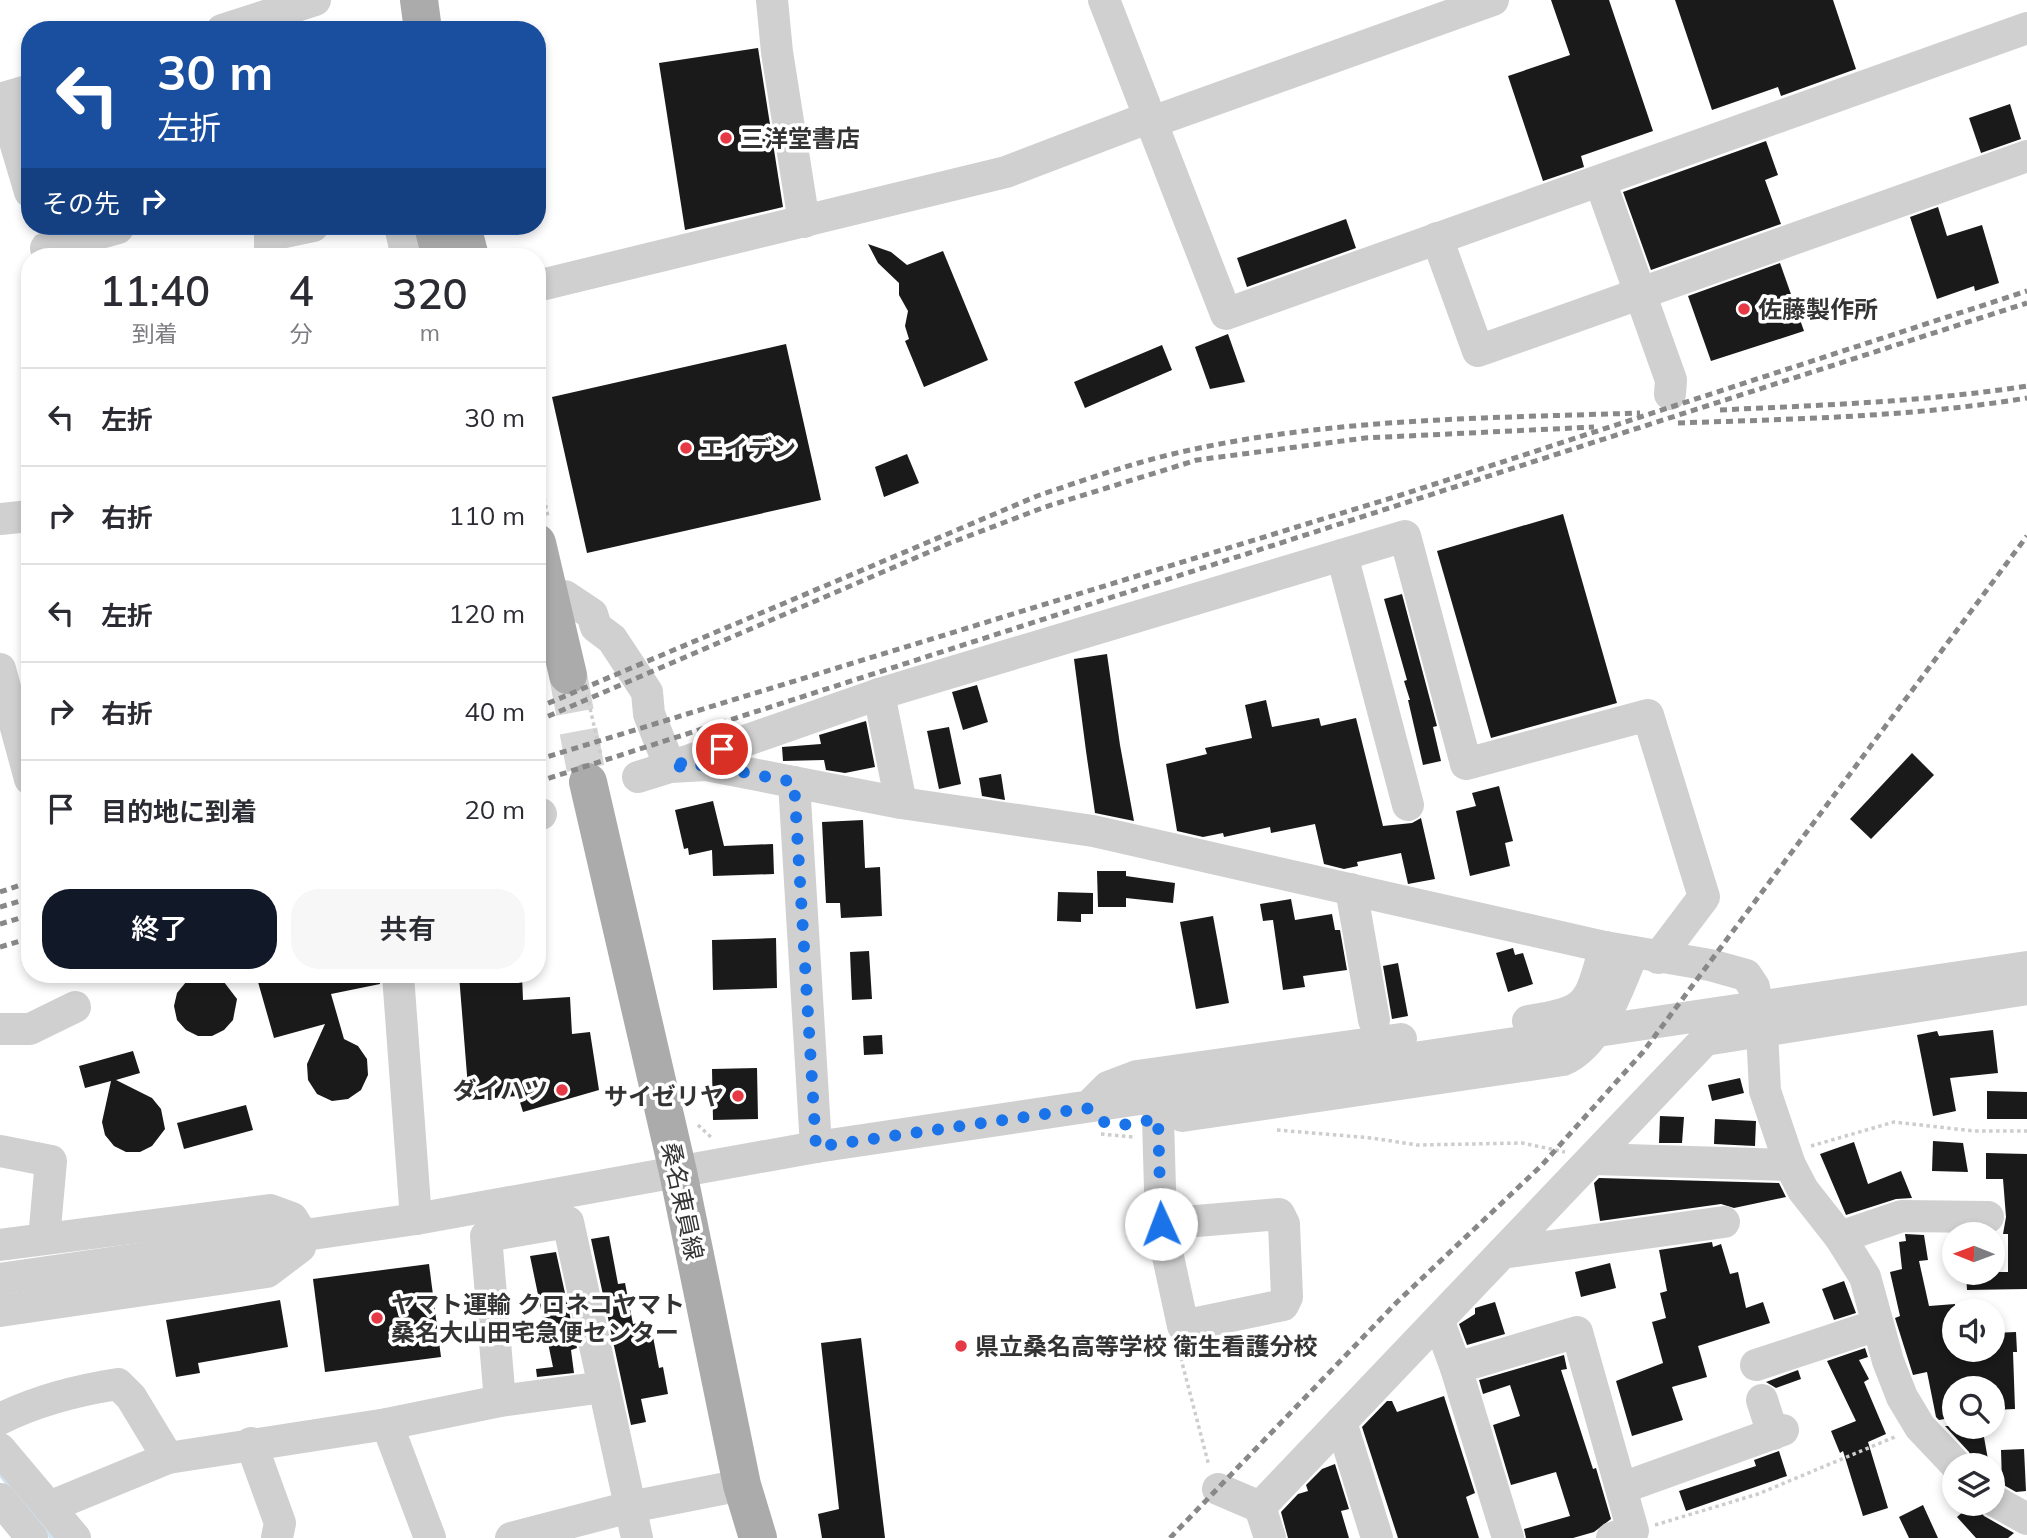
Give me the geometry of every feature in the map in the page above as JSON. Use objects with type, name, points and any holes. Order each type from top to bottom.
[{"type":"main road","points":[[393,0],[395,21]]},
{"type":"main road","points":[[419,0],[422,21]]},
{"type":"main road","points":[[546,642],[549,675]]},
{"type":"main road","name":"桑名東員線","points":[[577,784],[666,1174],[729,1488],[730,1538]]},
{"type":"main road","name":"桑名東員線","points":[[729,1488],[758,1538]]},
{"type":"street","points":[[772,0],[777,52],[804,222]]},
{"type":"street","points":[[1104,0],[1226,314],[2027,29]]},
{"type":"street","points":[[546,284],[1006,172],[1490,1]]},
{"type":"street","points":[[245,21],[292,3]]},
{"type":"street","points":[[10,96],[21,149]]},
{"type":"street","points":[[1437,238],[1478,351],[1640,291],[2027,156]]},
{"type":"street","points":[[1601,181],[1671,380],[1670,394]]},
{"type":"street","points":[[45,244],[86,235]]},
{"type":"street","points":[[0,519],[21,517]]},
{"type":"street","points":[[638,777],[879,694],[1405,536],[1466,764],[1648,715],[1704,897],[1632,952],[1594,988],[1578,1010],[1561,1017],[1137,1076],[1108,1087],[1094,1121]]},
{"type":"street","points":[[1342,555],[1408,805]]},
{"type":"street","points":[[565,596],[593,614],[596,627],[612,639],[647,692],[649,714],[670,767]]},
{"type":"street","points":[[0,670],[21,746]]},
{"type":"street","points":[[879,694],[901,803]]},
{"type":"street","points":[[670,767],[706,765],[901,803],[1093,831],[1746,975],[1754,987],[1762,1031],[1765,1091],[1789,1159],[1803,1190],[1840,1237],[1865,1277],[1877,1325],[1902,1397],[1920,1427],[1945,1453]]},
{"type":"street","points":[[794,782],[816,1147]]},
{"type":"street","points":[[1351,889],[1374,1020]]},
{"type":"street","points":[[1754,987],[2027,948]]},
{"type":"street","points":[[1094,1121],[1112,1126],[1158,1129],[1563,1060],[1575,1055],[1611,1008],[1632,952]]},
{"type":"street","points":[[0,1279],[416,1219],[816,1147],[1094,1121],[2027,967]]},
{"type":"street","points":[[399,983],[416,1219]]},
{"type":"street","points":[[1260,1507],[1705,1040],[2027,989]]},
{"type":"street","points":[[0,1030],[30,1029],[75,1007]]},
{"type":"street","points":[[1158,1129],[1161,1224],[1183,1326],[1283,1306],[1287,1297],[1284,1224],[1279,1214],[1161,1224]]},
{"type":"street","points":[[0,1151],[51,1160],[44,1240]]},
{"type":"street","points":[[1594,1158],[1789,1159]]},
{"type":"street","points":[[0,1245],[270,1210],[292,1218],[303,1236],[300,1247],[267,1272],[0,1311]]},
{"type":"street","points":[[1840,1237],[1902,1216],[1988,1217]]},
{"type":"street","points":[[500,1401],[486,1236],[568,1222],[637,1538]]},
{"type":"street","points":[[1502,1253],[1724,1222]]},
{"type":"street","points":[[1439,1322],[1456,1368],[1508,1538]]},
{"type":"street","points":[[1756,1365],[1877,1325]]},
{"type":"street","points":[[1456,1368],[1577,1332],[1622,1488],[1623,1535]]},
{"type":"street","points":[[0,1419],[31,1406],[118,1384],[131,1397],[168,1458]]},
{"type":"street","points":[[49,1507],[168,1458],[387,1424],[500,1401],[604,1387]]},
{"type":"street","points":[[1622,1488],[1778,1432],[1762,1400]]},
{"type":"street","points":[[1341,1422],[1377,1538]]},
{"type":"street","points":[[387,1424],[430,1538]]},
{"type":"street","points":[[251,1443],[281,1523],[277,1538]]},
{"type":"street","points":[[0,1449],[75,1538]]},
{"type":"street","points":[[511,1538],[630,1507],[729,1488]]},
{"type":"street","points":[[1218,1489],[1260,1507],[1270,1538]]},
{"type":"street","points":[[0,1499],[32,1538]]},
{"type":"street","points":[[2005,1507],[2027,1519]]},
{"type":"path","points":[[1094,1121],[1158,1129]]},
{"type":"path","points":[[1789,1159],[1866,1128],[1894,1122],[1974,1131],[2027,1132]]},
{"type":"path","points":[[1272,1129],[1417,1145],[1522,1143],[1594,1158]]},
{"type":"path","points":[[1623,1535],[1758,1494],[1920,1427]]},
{"type":"building","points":[[1551,0],[1609,0],[1653,131],[1581,156],[1584,167],[1543,181],[1508,76],[1570,55]]},
{"type":"building","points":[[1675,0],[1833,0],[1856,69],[1781,96],[1778,87],[1712,110]]},
{"type":"building","name":"三洋堂書店","points":[[758,48],[783,207],[685,230],[659,63]]},
{"type":"building","points":[[2010,104],[2021,139],[1981,153],[1969,118]]},
{"type":"building","points":[[1766,141],[1778,175],[1765,180],[1781,224],[1651,270],[1623,192]]},
{"type":"building","points":[[1938,207],[1947,236],[1982,225],[1999,283],[1975,291],[1974,286],[1937,299],[1910,217]]},
{"type":"building","points":[[1346,219],[1356,248],[1247,287],[1237,258]]},
{"type":"building","points":[[868,244],[891,252],[907,265],[943,251],[988,360],[924,387],[905,341],[909,339],[905,326],[908,311],[899,295],[899,283],[878,263]]},
{"type":"building","name":"佐藤製作所","points":[[1780,263],[1804,331],[1711,361],[1688,296]]},
{"type":"building","points":[[1228,334],[1245,382],[1210,389],[1195,347]]},
{"type":"building","name":"エイデン","points":[[786,344],[821,500],[587,553],[552,397]]},
{"type":"building","points":[[1162,345],[1172,370],[1085,408],[1074,382]]},
{"type":"building","points":[[907,454],[919,483],[884,497],[875,467]]},
{"type":"building","points":[[1563,514],[1617,703],[1491,738],[1437,551]]},
{"type":"building","points":[[1402,594],[1437,726],[1433,727],[1441,761],[1423,765],[1404,681],[1407,680],[1384,599]]},
{"type":"building","points":[[1107,654],[1134,821],[1095,813],[1074,659]]},
{"type":"building","points":[[977,685],[988,722],[963,730],[952,692]]},
{"type":"building","points":[[1266,700],[1272,727],[1319,718],[1321,726],[1356,718],[1383,826],[1412,823],[1421,818],[1435,879],[1408,884],[1401,853],[1357,862],[1358,866],[1344,869],[1324,864],[1315,824],[1271,833],[1270,827],[1224,837],[1223,833],[1203,837],[1177,831],[1166,764],[1207,754],[1205,748],[1252,738],[1245,705]]},
{"type":"building","points":[[866,721],[875,767],[845,773],[826,770],[824,760],[783,761],[782,747],[821,744],[819,735]]},
{"type":"building","points":[[949,727],[961,784],[939,789],[927,731]]},
{"type":"building","points":[[1912,753],[1934,775],[1871,839],[1850,819]]},
{"type":"building","points":[[1001,774],[1005,800],[982,796],[979,778]]},
{"type":"building","points":[[1499,786],[1513,841],[1505,843],[1510,866],[1470,876],[1456,811],[1476,806],[1472,793]]},
{"type":"building","points":[[713,801],[724,846],[773,844],[774,874],[713,876],[712,850],[689,855],[688,848],[684,849],[675,810]]},
{"type":"building","points":[[863,820],[865,868],[880,867],[882,916],[841,918],[840,903],[826,903],[822,822]]},
{"type":"building","points":[[1097,871],[1126,871],[1126,876],[1175,883],[1173,903],[1126,898],[1126,907],[1098,907]]},
{"type":"building","points":[[1058,892],[1093,893],[1093,914],[1081,914],[1081,922],[1057,921]]},
{"type":"building","points":[[1291,899],[1295,920],[1332,914],[1335,930],[1340,930],[1347,970],[1303,976],[1305,987],[1283,990],[1273,920],[1263,921],[1260,904]]},
{"type":"building","points":[[1213,916],[1229,1003],[1196,1009],[1180,922]]},
{"type":"building","points":[[776,938],[777,988],[713,990],[712,940]]},
{"type":"building","points":[[1513,948],[1515,955],[1523,953],[1533,984],[1508,992],[1496,953]]},
{"type":"building","points":[[869,951],[872,999],[852,1000],[850,952]]},
{"type":"building","points":[[1398,963],[1408,1016],[1392,1019],[1383,966]]},
{"type":"building","points":[[185,983],[225,983],[237,999],[233,1020],[224,1030],[212,1036],[198,1036],[186,1030],[177,1020],[174,1006],[177,993]]},
{"type":"building","points":[[258,983],[380,983],[331,994],[344,1039],[358,1046],[367,1059],[368,1075],[361,1090],[348,1099],[332,1101],[317,1094],[308,1080],[307,1064],[325,1024],[274,1038]]},
{"type":"building","points":[[460,983],[522,983],[523,1000],[570,997],[572,1034],[590,1032],[599,1090],[523,1112],[518,1096],[469,1100]]},
{"type":"building","points":[[1993,1030],[1998,1073],[1950,1078],[1956,1111],[1933,1116],[1917,1035],[1937,1031],[1939,1036]]},
{"type":"building","points":[[882,1035],[883,1054],[864,1055],[863,1036]]},
{"type":"building","points":[[133,1051],[140,1073],[116,1080],[152,1098],[161,1109],[165,1129],[152,1146],[140,1152],[126,1152],[114,1146],[105,1135],[102,1122],[111,1081],[85,1088],[79,1066]]},
{"type":"building","points":[[757,1068],[758,1119],[713,1120],[712,1069]]},
{"type":"building","points":[[1740,1078],[1744,1093],[1712,1101],[1708,1085]]},
{"type":"building","points":[[1987,1091],[2027,1092],[2027,1119],[1987,1119]]},
{"type":"building","points":[[246,1105],[253,1130],[184,1149],[177,1123]]},
{"type":"building","points":[[1660,1116],[1684,1117],[1682,1143],[1659,1143]]},
{"type":"building","points":[[1715,1119],[1756,1121],[1755,1146],[1714,1144]]},
{"type":"building","points":[[1933,1141],[1963,1143],[1968,1172],[1932,1171]]},
{"type":"building","points":[[1854,1142],[1868,1184],[1901,1171],[1912,1198],[1896,1199],[1846,1215],[1820,1154]]},
{"type":"building","points":[[1986,1153],[2027,1154],[2027,1289],[1967,1290],[1967,1285],[2006,1284],[2008,1234],[2003,1179],[1986,1179]]},
{"type":"building","points":[[1599,1178],[1779,1183],[1786,1197],[1734,1208],[1721,1204],[1600,1221],[1594,1183]]},
{"type":"building","points":[[1905,1234],[1924,1235],[1928,1260],[1919,1261],[1929,1306],[1942,1305],[1942,1362],[2005,1362],[2005,1332],[2016,1332],[2017,1352],[2013,1352],[2015,1409],[2005,1409],[2005,1376],[1942,1376],[1942,1419],[1936,1417],[1927,1372],[1913,1375],[1895,1318],[1900,1316],[1890,1272],[1902,1269],[1899,1242],[1906,1241]]},
{"type":"building","points":[[609,1236],[618,1284],[625,1283],[633,1324],[650,1321],[659,1368],[663,1367],[668,1394],[641,1399],[646,1422],[631,1425],[591,1239]]},
{"type":"building","points":[[1712,1242],[1713,1247],[1721,1244],[1730,1274],[1738,1272],[1746,1308],[1763,1302],[1770,1323],[1698,1346],[1707,1377],[1672,1387],[1683,1420],[1632,1436],[1616,1381],[1663,1363],[1652,1322],[1666,1318],[1660,1293],[1667,1291],[1659,1250]]},
{"type":"building","points":[[556,1252],[577,1348],[571,1350],[574,1373],[537,1377],[536,1369],[553,1367],[530,1256]]},
{"type":"building","points":[[1610,1263],[1616,1288],[1581,1297],[1575,1272]]},
{"type":"building","name":"ヤマト運輸 クロネコヤマト 桑名大山田宅急便センター","points":[[429,1264],[441,1357],[325,1372],[313,1279]]},
{"type":"building","points":[[1844,1281],[1856,1313],[1834,1320],[1822,1289]]},
{"type":"building","points":[[280,1300],[288,1347],[198,1363],[200,1373],[176,1377],[166,1320]]},
{"type":"building","points":[[1495,1302],[1505,1334],[1467,1345],[1459,1324],[1475,1314],[1475,1308]]},
{"type":"building","points":[[861,1338],[885,1538],[822,1538],[818,1514],[839,1509],[821,1343]]},
{"type":"building","points":[[1865,1348],[1868,1357],[1859,1360],[1869,1379],[1864,1382],[1886,1434],[1868,1442],[1888,1508],[1863,1516],[1843,1451],[1840,1453],[1831,1431],[1856,1421],[1827,1361]]},
{"type":"building","points":[[1564,1355],[1567,1369],[1561,1370],[1611,1519],[1594,1532],[1573,1538],[1526,1538],[1524,1529],[1570,1516],[1556,1472],[1511,1485],[1493,1425],[1520,1416],[1510,1385],[1483,1394],[1479,1380]]},
{"type":"building","points":[[1798,1370],[1801,1379],[1776,1388],[1766,1382]]},
{"type":"building","points":[[1444,1396],[1475,1493],[1466,1497],[1479,1538],[1398,1538],[1362,1427],[1387,1401],[1392,1401],[1397,1412]]},
{"type":"building","points":[[1957,1439],[1984,1439],[1987,1453],[1969,1452]]},
{"type":"building","points":[[2024,1449],[2026,1491],[2016,1492],[2005,1486],[2005,1453],[2001,1453],[2001,1450]]},
{"type":"building","points":[[1779,1451],[1787,1476],[1686,1511],[1679,1491],[1756,1466],[1754,1460]]},
{"type":"building","points":[[1335,1464],[1349,1509],[1341,1511],[1349,1538],[1288,1538],[1281,1512],[1298,1494],[1308,1491],[1306,1485],[1322,1469]]},
{"type":"building","points":[[1923,1505],[1938,1538],[1909,1538],[1899,1517]]},
{"type":"building","points":[[1984,1516],[2014,1533],[2008,1538],[1976,1538],[1957,1517]]},
{"type":"waterway","points":[[1,1474],[53,1538]]},
{"type":"tunnel","points":[[568,675],[588,782]]},
{"type":"railway","points":[[546,757],[1401,495],[2027,291]]},
{"type":"railway","points":[[546,779],[2027,303]]},
{"type":"railway","points":[[1720,410],[1912,399],[2027,386]]},
{"type":"railway","points":[[1678,423],[1897,413],[2027,398]]},
{"type":"railway","points":[[546,704],[1037,496],[1151,459],[1245,439],[1301,431],[1470,418],[1640,413]]},
{"type":"railway","points":[[546,717],[950,543],[1045,507],[1197,460],[1365,438],[1594,427]]},
{"type":"railway","points":[[1170,1538],[1397,1302],[1542,1165],[1643,1052],[2027,536]]},
{"type":"railway","points":[[0,892],[21,885]]},
{"type":"railway","points":[[0,907],[21,901]]},
{"type":"railway","points":[[0,924],[21,918]]},
{"type":"railway","points":[[0,947],[21,941]]},
{"type":"place","name":"三洋堂書店","points":[[726,138]]},
{"type":"place","name":"佐藤製作所","points":[[1744,309]]},
{"type":"place","name":"エイデン","points":[[686,448]]},
{"type":"place","name":"ダイハツ","points":[[562,1090]]},
{"type":"place","name":"サイゼリヤ","points":[[738,1096]]},
{"type":"place","name":"ヤマト運輸 クロネコヤマト 桑名大山田宅急便センター","points":[[377,1318]]},
{"type":"place","name":"県立桑名高等学校 衛生看護分校","points":[[961,1346]]},
{"type":"route","points":[[722,749],[670,767],[706,765],[794,782],[816,1147],[1087,1108],[1101,1124],[1112,1126],[1158,1119],[1161,1224]]}]
